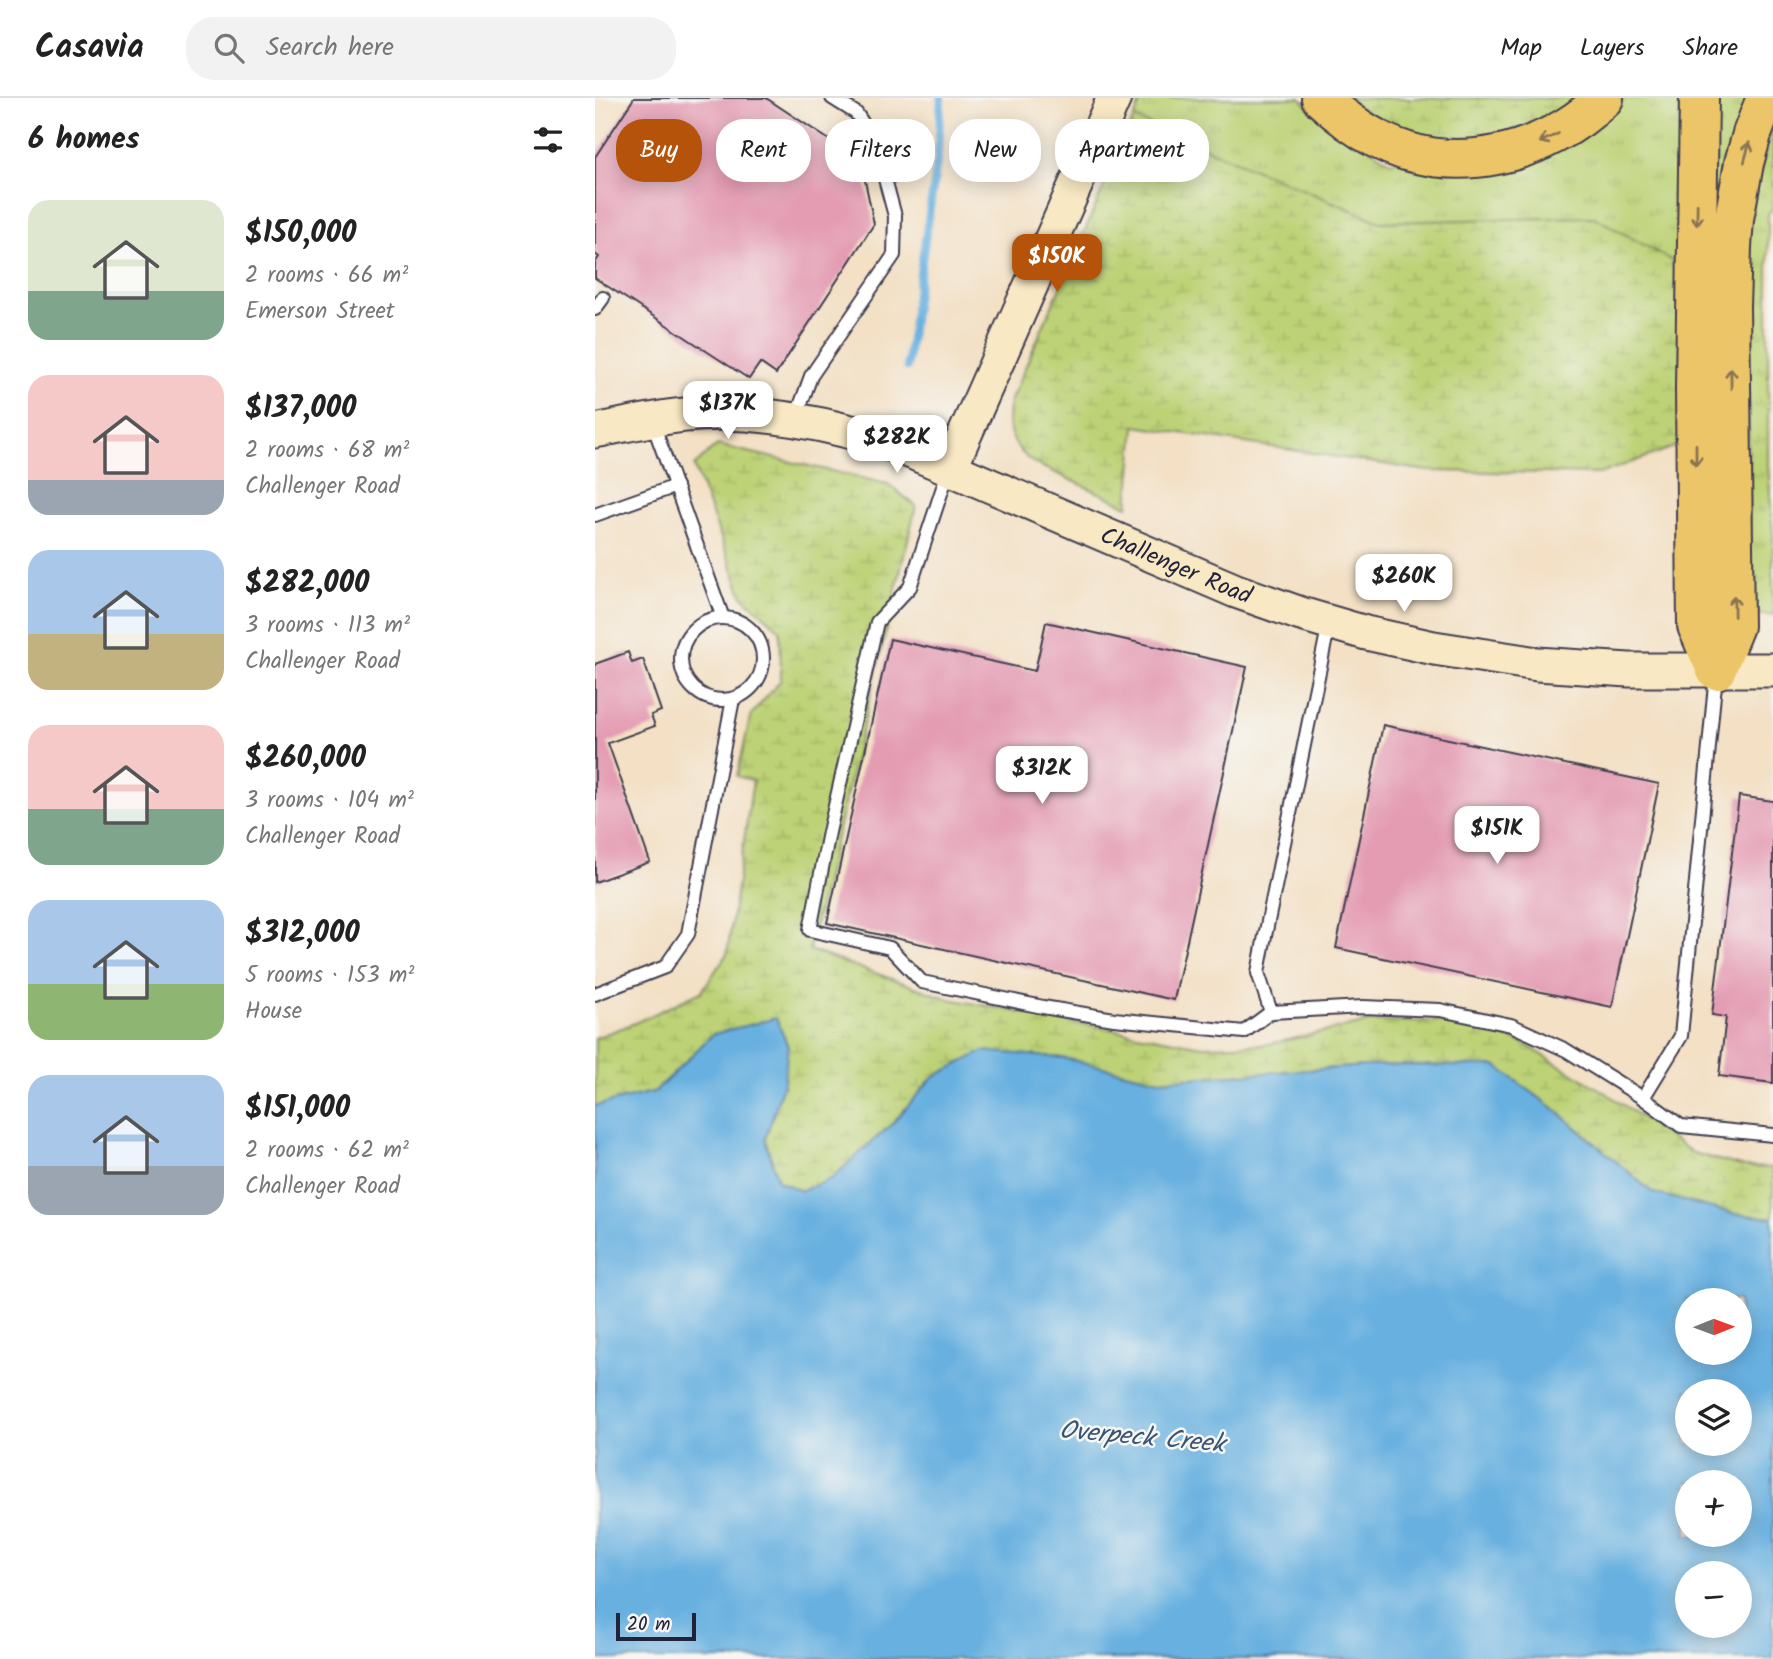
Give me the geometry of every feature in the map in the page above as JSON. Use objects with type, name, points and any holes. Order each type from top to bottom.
[{"type":"highway","points":[[1321,98],[1339,115],[1379,140],[1396,147],[1435,157],[1472,159],[1507,153],[1541,142],[1577,122],[1604,98]]},
{"type":"highway","points":[[1699,98],[1695,387],[1697,626],[1716,670]]},
{"type":"highway","points":[[1716,670],[1734,626],[1730,305],[1734,219],[1744,163],[1766,98]]},
{"type":"main road","points":[[950,468],[1114,98]]},
{"type":"main road","name":"Challenger Road","points":[[595,431],[686,415],[723,414],[824,425],[879,439],[1236,591],[1329,623],[1422,646],[1537,664],[1608,669],[1773,670]]},
{"type":"lane","points":[[795,420],[811,376],[894,256],[895,216],[875,142],[856,113],[832,98]]},
{"type":"lane","points":[[652,420],[723,618]]},
{"type":"lane","points":[[950,468],[910,587],[877,622],[829,832],[810,930],[890,948],[922,982],[1114,1019],[1244,1032],[1271,1012],[1363,1007],[1440,1010],[1511,1025],[1566,1050],[1643,1098],[1681,1126],[1773,1135]]},
{"type":"lane","points":[[595,515],[676,486]]},
{"type":"lane","points":[[723,618],[736,620],[757,638],[763,666],[750,690],[733,699],[717,701],[699,694],[686,679],[681,667],[681,654],[692,630],[703,623],[723,618]]},
{"type":"lane","points":[[1271,1012],[1258,973],[1329,623]]},
{"type":"lane","points":[[1643,1098],[1681,1036],[1716,670]]},
{"type":"lane","points":[[595,994],[665,967],[688,934],[733,699]]},
{"type":"green space","points":[[1142,98],[1301,98],[1310,109],[1390,162],[1620,104],[1625,98],[1680,98],[1683,267],[1594,217],[1380,222],[1209,150],[1209,119],[1134,118]]},
{"type":"green space","points":[[1344,98],[1577,98],[1567,110],[1497,137],[1419,138],[1401,132]]},
{"type":"green space","points":[[1709,98],[1751,98],[1720,220],[1709,221]]},
{"type":"green space","points":[[1773,119],[1773,208],[1768,214],[1768,465],[1773,534],[1773,615],[1749,615],[1748,222]]},
{"type":"green space","points":[[1209,150],[1380,222],[1594,217],[1683,267],[1680,445],[1599,474],[1428,471],[1135,426],[1128,506],[1034,463],[1027,457],[1016,444],[1009,429],[1010,402],[1106,182],[1209,182]]},
{"type":"green space","points":[[717,445],[888,484],[916,506],[809,950],[949,999],[1202,1046],[1269,1044],[1369,1022],[1456,1021],[1521,1042],[1606,1093],[1693,1153],[1745,1167],[1773,1168],[1773,1218],[1735,1214],[1653,1193],[1556,1110],[1496,1066],[1381,1065],[1160,1080],[1063,1058],[984,1051],[933,1077],[893,1123],[831,1179],[802,1191],[778,1181],[765,1139],[784,1082],[713,1034],[656,1091],[595,1106],[595,1038],[635,1023],[701,992],[727,954],[753,781],[737,776],[751,715],[781,680],[780,630],[743,597],[694,466]]},
{"type":"water","name":"Overpeck Creek","points":[[776,1018],[788,1046],[784,1082],[765,1139],[778,1181],[802,1191],[831,1179],[893,1123],[933,1077],[984,1051],[1063,1058],[1160,1080],[1381,1065],[1496,1066],[1556,1110],[1653,1193],[1735,1214],[1773,1218],[1773,1659],[595,1659],[595,1106],[656,1091],[713,1034]]},
{"type":"building","points":[[634,98],[766,98],[798,119],[716,119],[716,182],[811,182],[811,128],[825,137],[825,182],[865,182],[874,224],[776,374],[760,363],[749,379],[595,278],[595,263],[599,257],[595,254],[595,157],[616,125],[616,182],[702,182],[702,119],[620,119]]},
{"type":"building","points":[[1046,622],[1247,667],[1174,1000],[827,923],[890,639],[1035,671]]},
{"type":"building","points":[[628,652],[632,663],[643,659],[661,711],[651,715],[655,726],[608,743],[650,862],[595,882],[595,664]]},
{"type":"building","points":[[1383,725],[1659,784],[1612,1007],[1336,948]]},
{"type":"building","points":[[1739,796],[1773,801],[1773,1083],[1719,1076],[1726,1017],[1712,1015]]},
{"type":"waterway","points":[[907,367],[938,156],[941,98]]}]
